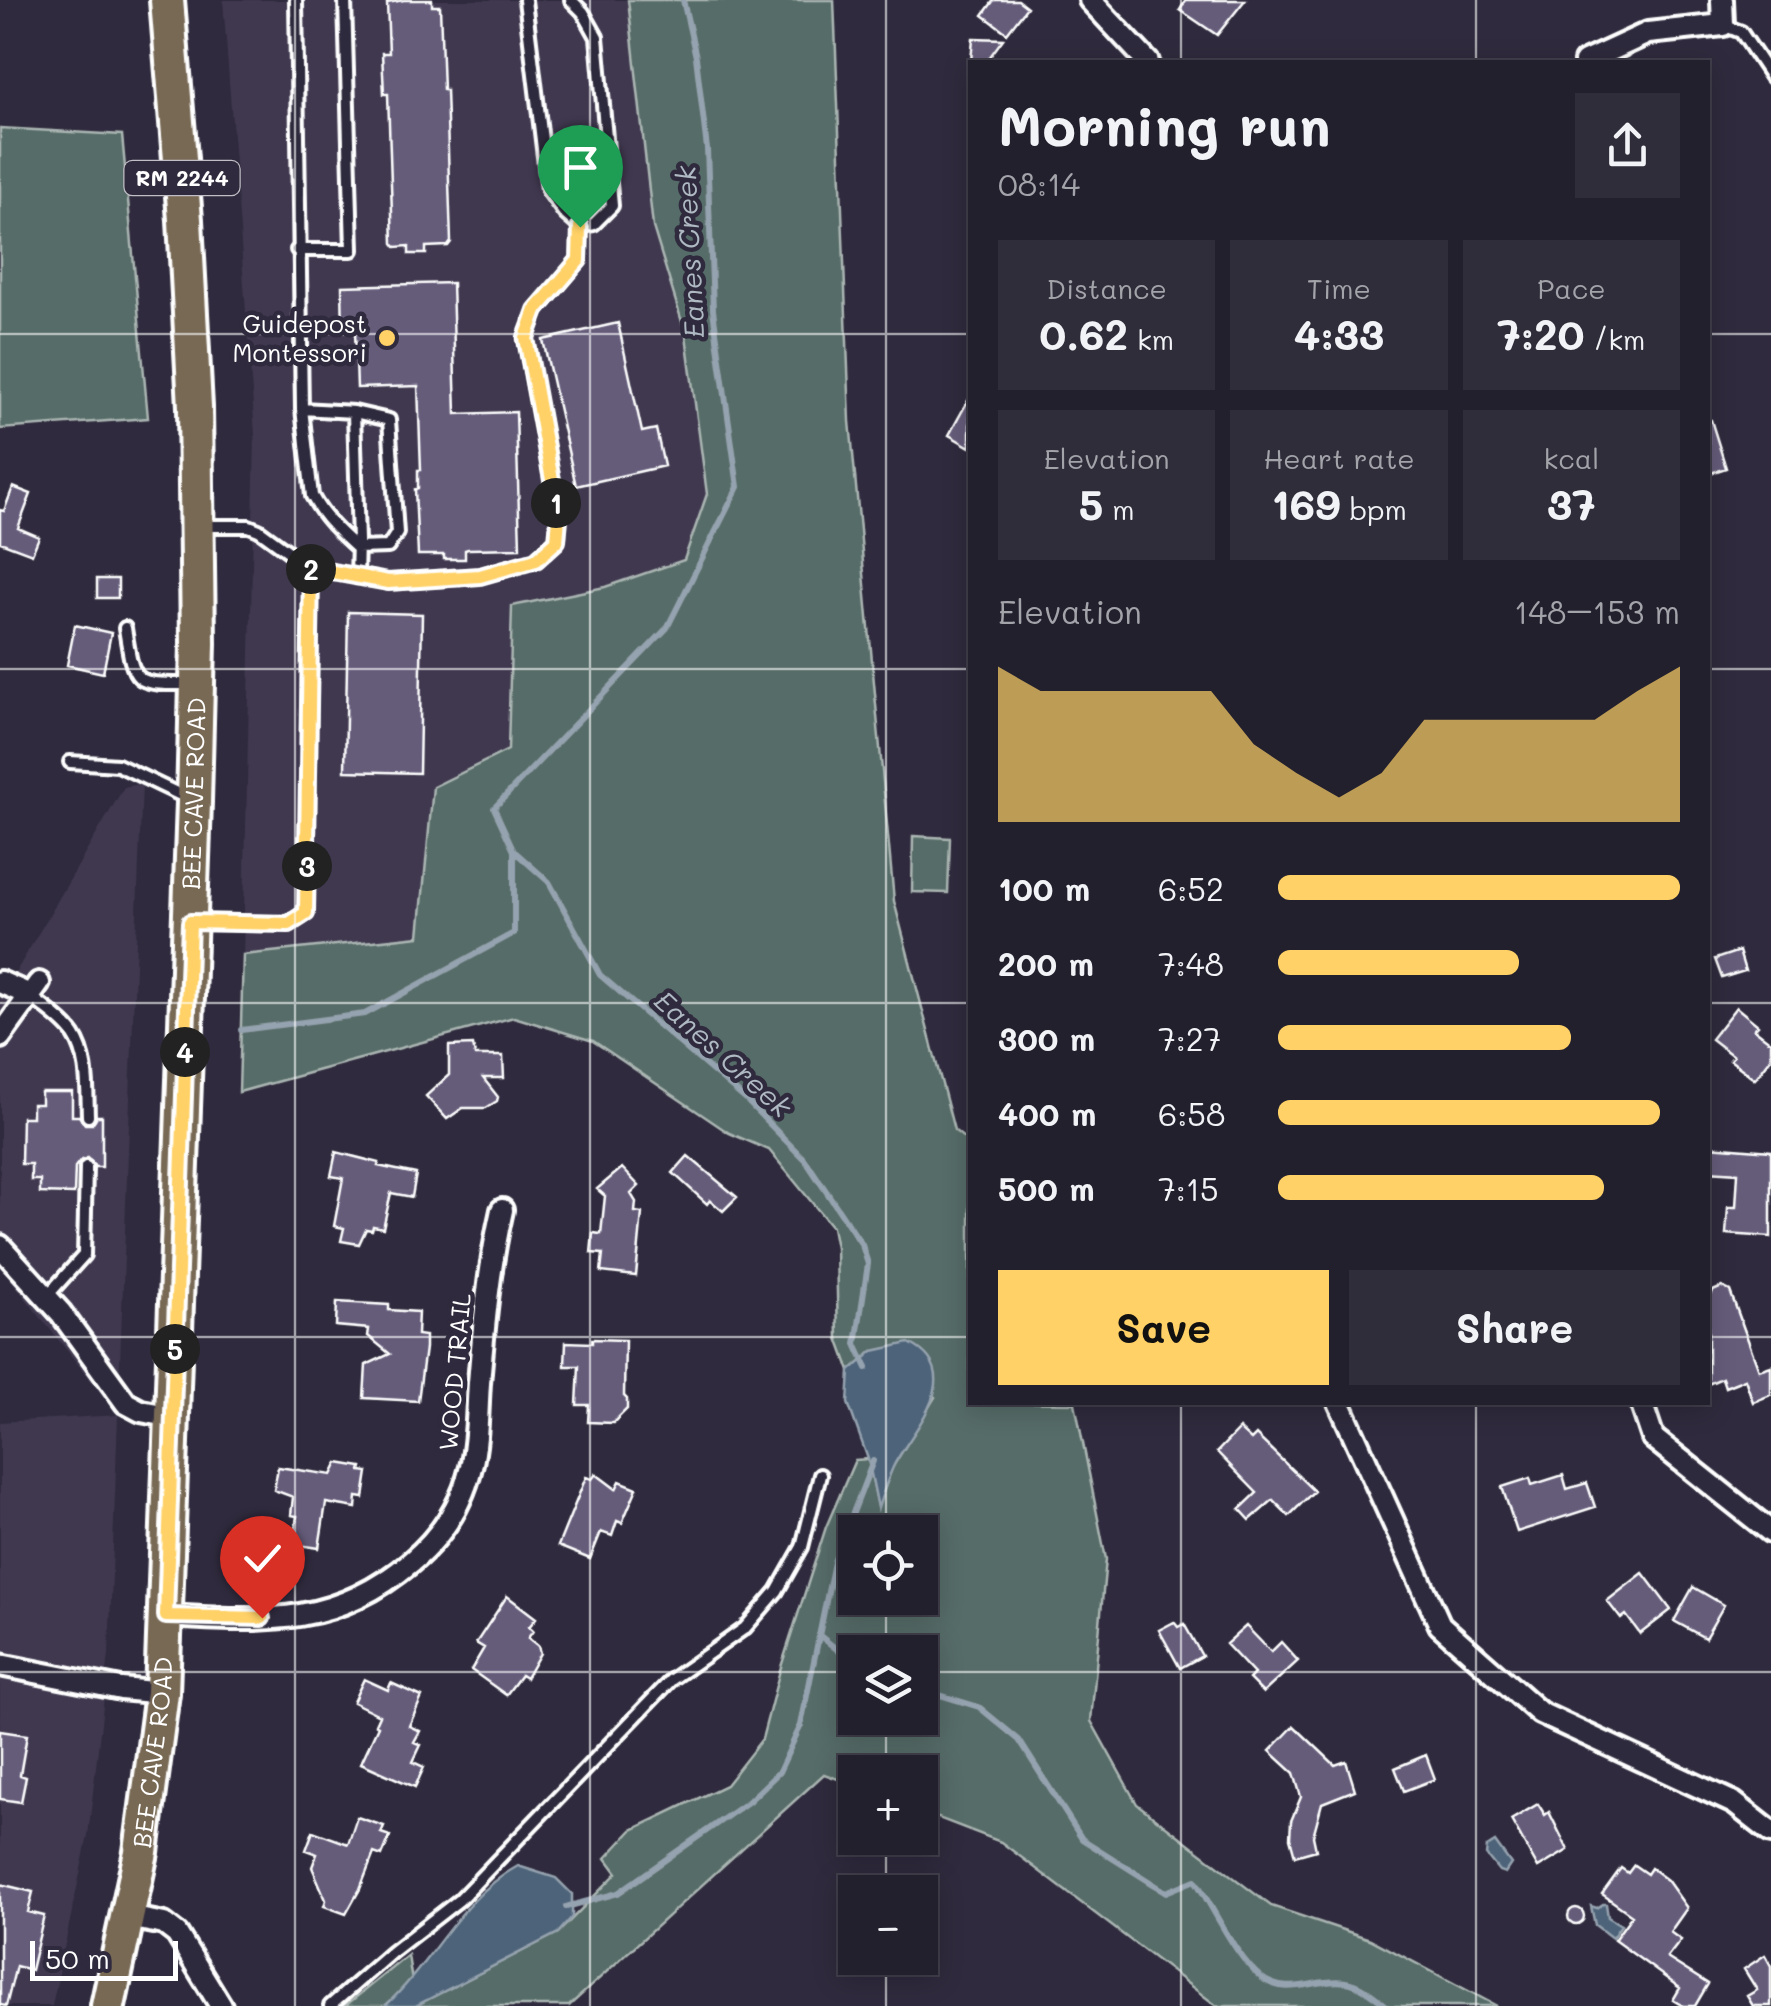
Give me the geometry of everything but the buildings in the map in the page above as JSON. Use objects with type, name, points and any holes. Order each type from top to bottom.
[{"type":"main road","name":"BEE CAVE ROAD","points":[[108,2006],[147,1818],[162,1692],[194,802],[198,526],[190,286],[167,0]]},
{"type":"street","points":[[1090,0],[1146,60]]},
{"type":"street","points":[[1590,60],[1648,34],[1723,25],[1722,0]]},
{"type":"street","points":[[0,982],[34,989],[0,1037]]},
{"type":"street","name":"WOOD TRAIL","points":[[166,1616],[276,1618],[338,1607],[392,1578],[437,1536],[459,1500],[473,1462],[488,1270],[502,1210]]},
{"type":"street","points":[[0,1246],[48,1296],[126,1403],[141,1411],[173,1417]]},
{"type":"street","points":[[1340,1405],[1440,1625],[1540,1712],[1734,1804],[1771,1832]]},
{"type":"street","points":[[1643,1405],[1653,1438],[1771,1532]]},
{"type":"street","points":[[0,1665],[121,1689],[162,1692]]},
{"type":"street","points":[[128,1917],[164,1924],[177,1934],[221,2006]]},
{"type":"lane","points":[[296,0],[302,409],[312,496],[328,522],[357,548],[388,547],[397,533],[389,420],[354,412],[302,409]]},
{"type":"lane","points":[[297,250],[352,250],[345,0]]},
{"type":"lane","points":[[526,0],[548,190],[580,227]]},
{"type":"lane","points":[[571,0],[597,37],[612,206],[594,224],[580,227]]},
{"type":"lane","points":[[1723,25],[1741,32],[1771,77]]},
{"type":"lane","points":[[198,526],[259,530],[311,568],[388,582],[480,576],[536,560],[557,541],[559,518],[526,338],[536,310],[579,260],[580,227]]},
{"type":"lane","points":[[354,412],[357,577]]},
{"type":"lane","points":[[190,922],[289,924],[306,913],[311,568]]},
{"type":"lane","points":[[125,628],[131,668],[142,680],[149,684],[197,684]]},
{"type":"lane","points":[[70,762],[118,765],[194,802]]},
{"type":"lane","points":[[34,989],[79,1045],[87,1081],[88,1116]]},
{"type":"lane","points":[[48,1296],[84,1255],[86,1167]]},
{"type":"lane","points":[[330,2006],[459,1900],[671,1680],[745,1628],[777,1592],[802,1547],[820,1475]]},
{"type":"shaded area","points":[[223,0],[628,0],[653,227],[686,335],[707,494],[684,560],[605,587],[512,607],[508,750],[433,787],[419,936],[243,955],[255,435]]},
{"type":"shaded area","points":[[142,783],[109,1654],[88,1836],[52,2006],[0,2006],[0,1422],[118,1415],[0,1266],[0,999],[124,787]]},
{"type":"green space","points":[[628,0],[834,0],[850,421],[894,901],[954,1130],[968,1141],[968,1405],[1075,1405],[1106,1559],[1091,1721],[1137,1804],[1271,1906],[1370,1939],[1497,2006],[1217,2006],[1001,1842],[938,1818],[938,1755],[838,1755],[838,1779],[824,1774],[569,2006],[415,2006],[558,1933],[617,1873],[606,1858],[632,1830],[726,1785],[762,1739],[826,1527],[855,1460],[868,1459],[878,1506],[892,1468],[935,1397],[873,1351],[850,1371],[838,1338],[832,1227],[769,1150],[729,1133],[593,1041],[514,1017],[239,1092],[243,955],[419,936],[433,787],[508,750],[512,606],[605,587],[684,560],[707,494],[686,335],[653,227]]},
{"type":"green space","points":[[0,128],[122,135],[148,418],[0,429]]},
{"type":"green space","points":[[913,836],[950,838],[948,893],[912,892]]},
{"type":"green space","points":[[408,1955],[412,1982],[385,2006],[345,2006]]},
{"type":"water","points":[[909,1343],[926,1355],[935,1369],[936,1384],[924,1416],[892,1468],[878,1508],[868,1459],[848,1403],[850,1371],[873,1351]]},
{"type":"water","points":[[1495,1842],[1511,1864],[1505,1873],[1486,1855],[1487,1847]]},
{"type":"water","points":[[518,1866],[556,1878],[572,1894],[572,1917],[558,1933],[415,2006],[385,2006],[479,1895]]},
{"type":"water","points":[[1603,1904],[1608,1917],[1621,1925],[1612,1938],[1595,1925],[1591,1906]]},
{"type":"waterway","name":"Eanes Creek","points":[[683,0],[696,57],[707,149],[713,310],[738,487],[667,628],[494,808],[514,851],[549,882],[600,975],[745,1099],[806,1161],[862,1245],[868,1264],[856,1344],[867,1368]]},
{"type":"waterway","points":[[241,1030],[365,1014],[514,933],[514,851]]},
{"type":"waterway","name":"Eanes Creek","points":[[566,1907],[618,1893],[749,1801],[779,1772],[801,1725],[834,1562],[873,1461]]},
{"type":"waterway","points":[[819,1635],[838,1650]]},
{"type":"waterway","points":[[938,1694],[979,1707],[1019,1740],[1082,1839],[1166,1892],[1195,1880],[1235,1946],[1262,1978],[1293,1987],[1335,1981],[1352,1983],[1387,2006]]},
{"type":"place","name":"Guidepost Montessori","points":[[387,338]]},
{"type":"route","points":[[262,1618],[166,1616],[190,922],[289,924],[306,913],[311,568],[388,582],[480,576],[536,560],[557,541],[559,518],[526,338],[536,310],[579,260],[580,227]]}]
